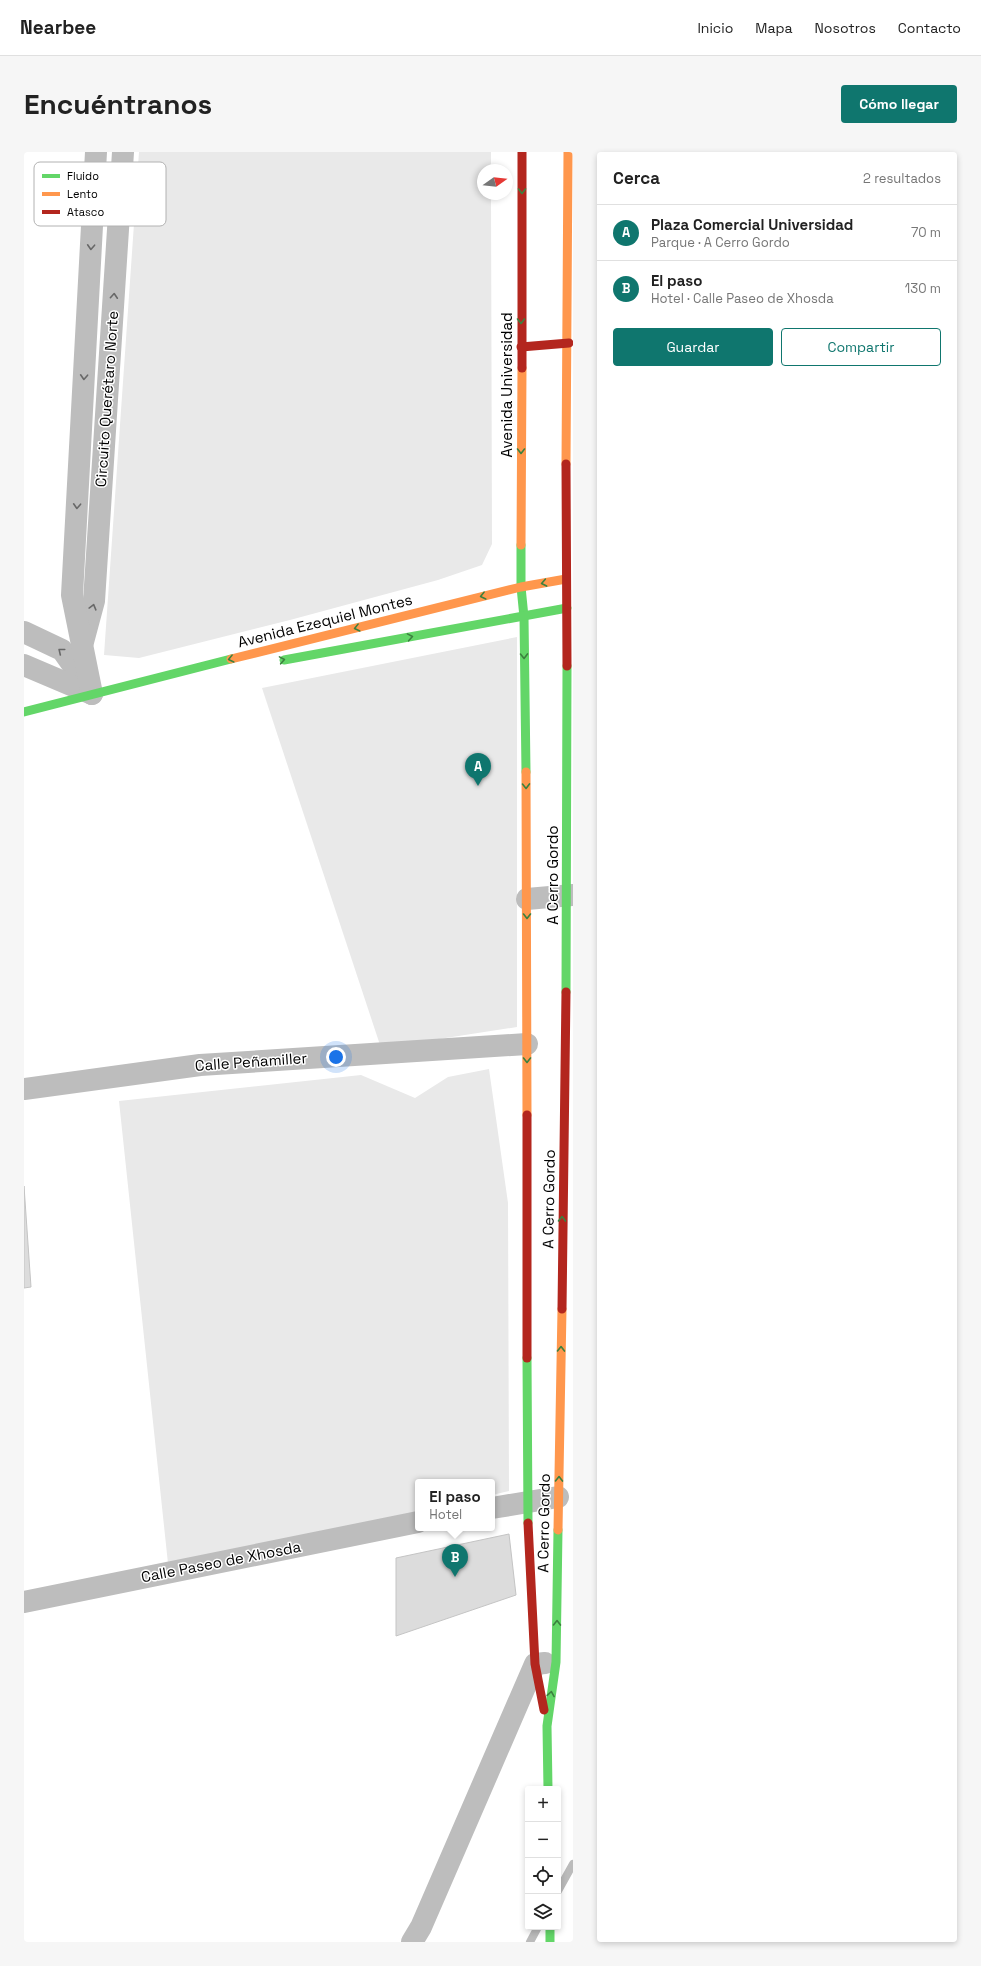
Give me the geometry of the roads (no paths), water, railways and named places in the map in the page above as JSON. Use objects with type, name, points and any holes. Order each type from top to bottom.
[{"type":"main road","name":"Avenida Universidad","points":[[522,152],[521,587],[524,617]]},
{"type":"main road","points":[[568,152],[570,250],[566,578],[568,608]]},
{"type":"main road","points":[[521,347],[569,343]]},
{"type":"main road","name":"Avenida Ezequiel Montes","points":[[24,712],[521,587],[566,578]]},
{"type":"main road","name":"Avenida Ezequiel Montes","points":[[273,662],[568,608]]},
{"type":"main road","name":"A Cerro Gordo","points":[[548,1786],[547,1726],[556,1662],[570,896],[568,608]]},
{"type":"main road","name":"A Cerro Gordo","points":[[524,617],[527,899],[527,1500],[534,1664],[547,1726]]},
{"type":"main road","name":"Avenida Ezequiel Montes","points":[[92,694],[226,670]]},
{"type":"main road","points":[[550,1930],[550,1942]]},
{"type":"street","name":"Circuito Querétaro Norte","points":[[95,162],[96,152]]},
{"type":"street","name":"Circuito Querétaro Norte","points":[[122,162],[123,152]]},
{"type":"street","name":"Circuito Querétaro Norte","points":[[92,226],[72,595],[92,694]]},
{"type":"street","name":"Circuito Querétaro Norte","points":[[82,645],[94,602],[118,226]]},
{"type":"street","points":[[24,632],[62,650],[92,694]]},
{"type":"street","points":[[24,665],[92,694]]},
{"type":"street","points":[[527,899],[570,896]]},
{"type":"street","name":"Calle Peñamiller","points":[[24,1089],[200,1065],[527,1044]]},
{"type":"street","points":[[495,1507],[527,1500],[558,1496]]},
{"type":"street","name":"Calle Paseo de Xhosda","points":[[24,1602],[415,1523]]},
{"type":"street","points":[[412,1942],[420,1927],[534,1664],[556,1662]]},
{"type":"waterway","points":[[561,1886],[573,1864]]},
{"type":"waterway","points":[[530,1942],[536,1930]]},
{"type":"place","name":"Plaza Comercial Universidad","points":[[478,786]]},
{"type":"place","name":"El paso","points":[[455,1577]]}]
